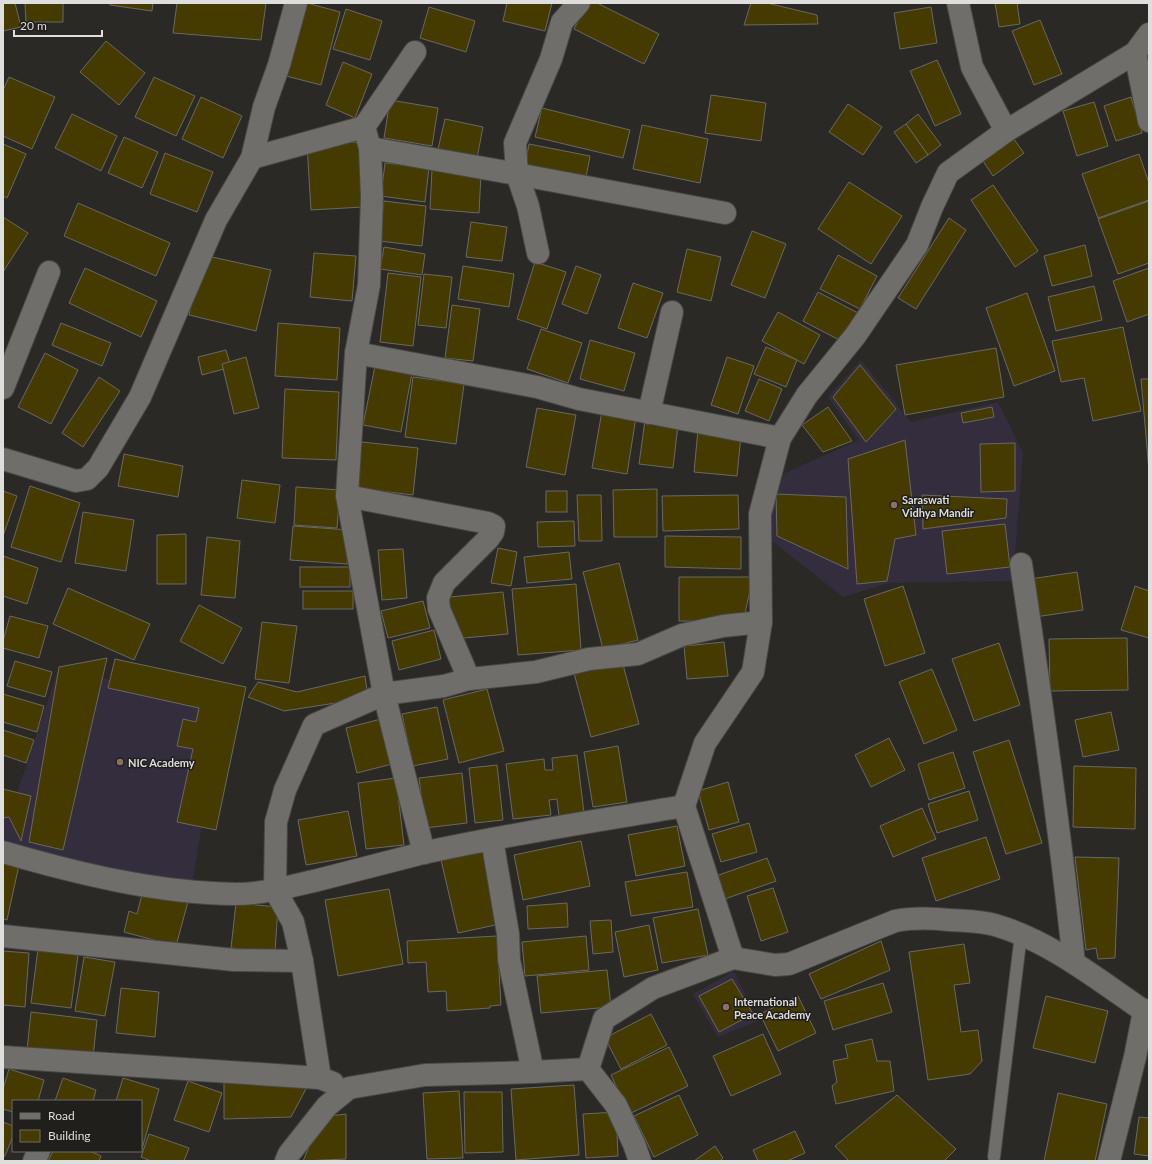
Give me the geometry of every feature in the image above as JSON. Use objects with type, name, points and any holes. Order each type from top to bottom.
[{"type":"street","points":[[3,460],[76,481],[87,479],[98,468],[140,397],[216,220],[252,158],[264,107],[296,3]]},
{"type":"street","points":[[538,253],[528,206],[517,174],[515,143],[551,59],[562,22],[579,3]]},
{"type":"street","points":[[958,3],[972,67],[1006,131]]},
{"type":"street","points":[[733,958],[684,806],[705,743],[753,672],[761,622],[760,514],[780,438],[807,395],[855,336],[917,245],[932,207],[948,173],[1006,131],[1135,53],[1149,34]]},
{"type":"street","points":[[252,158],[364,127],[415,52]]},
{"type":"street","points":[[1135,53],[1149,121]]},
{"type":"street","points":[[364,127],[370,148],[372,197],[369,285],[356,353],[348,496],[384,694],[424,853]]},
{"type":"street","points":[[370,148],[725,213]]},
{"type":"street","points":[[3,388],[49,272]]},
{"type":"street","points":[[649,412],[672,312]]},
{"type":"street","points":[[356,353],[537,387],[579,399],[780,438]]},
{"type":"street","points":[[348,496],[488,522],[494,526],[493,532],[488,539],[444,584],[438,598],[439,609],[469,679]]},
{"type":"street","points":[[1021,564],[1046,728],[1064,868],[1074,963]]},
{"type":"street","points":[[320,1078],[302,961],[293,922],[275,890],[276,822],[285,790],[314,725],[384,694],[444,686],[469,679],[536,672],[589,659],[638,654],[682,635],[724,626],[761,622]]},
{"type":"street","points":[[3,852],[59,868],[117,881],[176,889],[236,894],[275,890],[424,853],[492,839],[684,806]]},
{"type":"street","points":[[492,839],[508,934],[509,960],[533,1072]]},
{"type":"street","points":[[588,1068],[604,1019],[653,988],[733,958],[776,965],[789,964],[896,921],[914,917],[993,925],[1021,934],[1074,963],[1147,1010],[1109,1161]]},
{"type":"street","points":[[3,936],[234,960],[302,961]]},
{"type":"street","points":[[3,1057],[320,1078],[349,1088],[425,1075],[533,1072],[588,1068]]},
{"type":"street","points":[[588,1068],[616,1105],[640,1161]]},
{"type":"street","points":[[286,1161],[289,1154],[327,1106],[349,1088]]},
{"type":"street","points":[[34,1161],[38,1152]]},
{"type":"lane","points":[[994,1157],[1021,934]]},
{"type":"shaded area","name":"Saraswati Vidhya Mandir","points":[[861,360],[911,422],[998,402],[1023,453],[1013,581],[889,583],[843,597],[763,534],[776,477],[859,440],[828,397]]},
{"type":"shaded area","name":"NIC Academy","points":[[59,667],[222,708],[192,883],[3,852],[3,816],[9,817]]},
{"type":"shaded area","name":"International Peace Academy","points":[[734,971],[758,1021],[718,1037],[693,994]]},
{"type":"building","points":[[3,3],[15,3],[21,27],[3,31]]},
{"type":"building","points":[[25,3],[63,3],[63,22],[26,22]]},
{"type":"building","points":[[110,3],[153,3],[152,11],[110,5]]},
{"type":"building","points":[[177,3],[266,3],[261,40],[173,33]]},
{"type":"building","points":[[307,3],[340,12],[321,85],[286,76]]},
{"type":"building","points":[[507,3],[552,3],[545,31],[503,21]]},
{"type":"building","points":[[587,3],[597,3],[659,34],[644,64],[574,29]]},
{"type":"building","points":[[751,3],[767,3],[817,15],[818,24],[744,25]]},
{"type":"building","points":[[995,3],[1017,3],[1020,24],[999,27]]},
{"type":"building","points":[[429,7],[475,21],[466,52],[420,38]]},
{"type":"building","points":[[931,7],[937,43],[900,49],[894,13]]},
{"type":"building","points":[[346,9],[382,21],[370,60],[333,49]]},
{"type":"building","points":[[1040,20],[1062,74],[1034,85],[1012,31]]},
{"type":"building","points":[[106,41],[145,73],[119,105],[80,72]]},
{"type":"building","points":[[937,60],[961,114],[935,126],[910,71]]},
{"type":"building","points":[[343,62],[372,74],[355,118],[326,105]]},
{"type":"building","points":[[9,77],[55,97],[32,149],[3,136],[3,90]]},
{"type":"building","points":[[154,77],[195,96],[176,136],[135,117]]},
{"type":"building","points":[[711,95],[766,103],[761,141],[705,133]]},
{"type":"building","points":[[201,97],[242,116],[223,158],[182,139]]},
{"type":"building","points":[[1131,97],[1142,133],[1116,141],[1104,106]]},
{"type":"building","points":[[390,100],[438,108],[432,146],[384,138]]},
{"type":"building","points":[[1094,102],[1108,146],[1077,156],[1063,111]]},
{"type":"building","points":[[848,104],[882,127],[863,155],[829,132]]},
{"type":"building","points":[[542,108],[630,130],[623,158],[535,137]]},
{"type":"building","points":[[72,114],[117,136],[101,171],[55,148]]},
{"type":"building","points":[[918,114],[941,145],[928,155],[906,124]]},
{"type":"building","points":[[445,119],[483,127],[477,158],[438,149]]},
{"type":"building","points":[[906,124],[928,155],[916,163],[894,132]]},
{"type":"building","points":[[642,125],[708,139],[700,183],[633,169]]},
{"type":"building","points":[[124,137],[158,152],[142,188],[108,173]]},
{"type":"building","points":[[1013,138],[1024,153],[993,176],[983,161]]},
{"type":"building","points":[[359,142],[363,207],[311,210],[307,145]]},
{"type":"building","points":[[3,144],[26,154],[7,198],[3,196]]},
{"type":"building","points":[[529,144],[590,156],[586,177],[525,165]]},
{"type":"building","points":[[165,153],[213,172],[197,212],[150,194]]},
{"type":"building","points":[[1139,154],[1149,183],[1149,200],[1098,218],[1082,174]]},
{"type":"building","points":[[385,163],[429,168],[425,202],[381,196]]},
{"type":"building","points":[[432,170],[481,174],[479,213],[430,209]]},
{"type":"building","points":[[849,182],[902,216],[871,264],[818,229]]},
{"type":"building","points":[[993,185],[1038,251],[1015,267],[971,200]]},
{"type":"building","points":[[384,201],[426,206],[422,246],[379,241]]},
{"type":"building","points":[[1149,201],[1149,263],[1118,274],[1098,219]]},
{"type":"building","points":[[78,203],[170,243],[156,276],[64,236]]},
{"type":"building","points":[[3,217],[28,233],[3,272]]},
{"type":"building","points":[[949,218],[966,230],[916,309],[898,298]]},
{"type":"building","points":[[471,222],[507,227],[502,261],[466,257]]},
{"type":"building","points":[[752,231],[786,244],[765,298],[731,285]]},
{"type":"building","points":[[1085,245],[1092,276],[1052,286],[1044,256]]},
{"type":"building","points":[[384,247],[425,254],[422,275],[380,269]]},
{"type":"building","points":[[687,249],[721,257],[711,301],[677,292]]},
{"type":"building","points":[[314,253],[356,256],[352,301],[310,297]]},
{"type":"building","points":[[203,255],[271,270],[256,331],[189,315]]},
{"type":"building","points":[[838,255],[877,276],[860,309],[820,289]]},
{"type":"building","points":[[535,262],[566,272],[547,329],[517,319]]},
{"type":"building","points":[[463,266],[514,274],[509,307],[458,299]]},
{"type":"building","points":[[576,266],[601,275],[587,314],[562,304]]},
{"type":"building","points":[[85,268],[157,301],[141,337],[69,303]]},
{"type":"building","points":[[1149,268],[1149,314],[1127,322],[1113,281]]},
{"type":"building","points":[[388,273],[421,277],[413,346],[380,342]]},
{"type":"building","points":[[424,274],[452,277],[446,328],[418,325]]},
{"type":"building","points":[[633,283],[663,293],[647,338],[618,328]]},
{"type":"building","points":[[1094,286],[1102,320],[1056,331],[1048,297]]},
{"type":"building","points":[[818,292],[858,313],[843,342],[803,321]]},
{"type":"building","points":[[1027,293],[1055,371],[1014,386],[986,308]]},
{"type":"building","points":[[452,305],[480,309],[473,361],[445,358]]},
{"type":"building","points":[[778,312],[820,335],[804,364],[762,341]]},
{"type":"building","points":[[61,323],[111,343],[102,366],[52,345]]},
{"type":"building","points":[[278,323],[340,328],[337,380],[275,376]]},
{"type":"building","points":[[1123,327],[1141,411],[1093,421],[1084,378],[1061,382],[1052,341]]},
{"type":"building","points":[[541,329],[582,343],[568,383],[527,369]]},
{"type":"building","points":[[590,340],[635,353],[624,391],[580,379]]},
{"type":"building","points":[[766,347],[797,360],[786,387],[754,374]]},
{"type":"building","points":[[996,348],[1004,397],[905,415],[896,365]]},
{"type":"building","points":[[226,350],[231,367],[202,375],[198,357]]},
{"type":"building","points":[[45,353],[78,370],[51,424],[18,407]]},
{"type":"building","points":[[246,357],[259,408],[234,414],[222,364]]},
{"type":"building","points":[[727,357],[754,366],[738,414],[711,405]]},
{"type":"building","points":[[860,365],[896,409],[866,442],[833,397]]},
{"type":"building","points":[[375,366],[412,373],[401,432],[363,425]]},
{"type":"building","points":[[99,377],[120,391],[83,447],[62,433]]},
{"type":"building","points":[[413,377],[464,384],[456,444],[405,437]]},
{"type":"building","points":[[759,379],[782,389],[769,421],[745,411]]},
{"type":"building","points":[[1141,379],[1149,379],[1149,471]]},
{"type":"building","points":[[285,389],[339,392],[336,460],[282,458]]},
{"type":"building","points":[[828,407],[852,441],[823,452],[802,425]]},
{"type":"building","points":[[992,407],[994,417],[963,423],[961,413]]},
{"type":"building","points":[[537,408],[576,415],[565,475],[526,467]]},
{"type":"building","points":[[602,411],[636,417],[627,474],[592,468]]},
{"type":"building","points":[[645,420],[678,425],[673,468],[639,464]]},
{"type":"building","points":[[698,430],[741,435],[737,476],[694,472]]},
{"type":"building","points":[[905,440],[916,535],[895,539],[887,581],[857,584],[848,459]]},
{"type":"building","points":[[362,442],[418,448],[413,495],[356,488]]},
{"type":"building","points":[[1015,443],[1015,491],[981,492],[980,444]]},
{"type":"building","points":[[124,454],[183,466],[178,497],[118,486]]},
{"type":"building","points":[[242,480],[280,485],[275,523],[237,518]]},
{"type":"building","points":[[30,486],[80,503],[61,562],[11,547]]},
{"type":"building","points":[[296,487],[340,490],[337,528],[294,525]]},
{"type":"building","points":[[657,489],[657,537],[614,537],[613,490]]},
{"type":"building","points":[[3,491],[17,496],[3,536]]},
{"type":"building","points":[[546,491],[567,491],[567,512],[546,512]]},
{"type":"building","points":[[776,494],[846,497],[848,569],[777,536]]},
{"type":"building","points":[[577,495],[601,495],[602,541],[579,541]]},
{"type":"building","points":[[738,495],[739,529],[663,531],[662,496]]},
{"type":"building","points":[[922,495],[1007,499],[1006,518],[923,529]]},
{"type":"building","points":[[83,512],[134,520],[126,571],[75,563]]},
{"type":"building","points":[[574,521],[575,546],[538,547],[537,522]]},
{"type":"building","points":[[1005,524],[1010,567],[947,574],[942,531]]},
{"type":"building","points":[[293,526],[350,530],[347,564],[290,560]]},
{"type":"building","points":[[186,534],[186,584],[157,584],[157,535]]},
{"type":"building","points":[[665,536],[741,537],[741,569],[665,567]]},
{"type":"building","points":[[207,537],[240,541],[235,598],[201,595]]},
{"type":"building","points":[[498,548],[517,552],[511,586],[491,583]]},
{"type":"building","points":[[403,549],[407,598],[382,600],[378,550]]},
{"type":"building","points":[[569,552],[572,579],[527,583],[524,557]]},
{"type":"building","points":[[3,556],[38,568],[27,604],[3,596]]},
{"type":"building","points":[[619,563],[638,640],[603,649],[583,572]]},
{"type":"building","points":[[300,567],[350,567],[350,587],[300,587]]},
{"type":"building","points":[[1077,572],[1083,610],[1035,617],[1030,579]]},
{"type":"building","points":[[679,577],[753,577],[743,622],[679,621]]},
{"type":"building","points":[[576,584],[581,650],[518,655],[512,589]]},
{"type":"building","points":[[903,586],[925,653],[885,666],[864,599]]},
{"type":"building","points":[[1135,586],[1149,591],[1149,638],[1121,630]]},
{"type":"building","points":[[68,588],[150,624],[134,660],[53,624]]},
{"type":"building","points":[[303,591],[353,591],[353,609],[303,609]]},
{"type":"building","points":[[503,592],[508,634],[453,639],[449,597]]},
{"type":"building","points":[[423,601],[430,628],[388,638],[381,611]]},
{"type":"building","points":[[199,605],[242,628],[223,664],[180,641]]},
{"type":"building","points":[[10,616],[48,626],[39,658],[3,648],[3,641]]},
{"type":"building","points":[[262,622],[297,626],[289,683],[255,679]]},
{"type":"building","points":[[434,630],[441,659],[399,670],[392,641]]},
{"type":"building","points":[[1127,638],[1128,690],[1050,691],[1049,639]]},
{"type":"building","points":[[724,642],[728,676],[687,679],[684,646]]},
{"type":"building","points":[[999,643],[1020,705],[974,721],[952,659]]},
{"type":"building","points":[[107,658],[63,850],[29,842],[59,667]]},
{"type":"building","points":[[115,659],[246,687],[216,830],[177,822],[193,749],[177,746],[183,719],[196,722],[199,708],[108,688]]},
{"type":"building","points":[[15,661],[52,672],[45,697],[7,686]]},
{"type":"building","points":[[622,661],[639,724],[591,737],[574,673]]},
{"type":"building","points":[[932,669],[957,730],[924,744],[899,682]]},
{"type":"building","points":[[365,676],[368,698],[284,711],[248,697],[258,682],[297,692]]},
{"type":"building","points":[[487,689],[504,751],[459,763],[443,700]]},
{"type":"building","points":[[3,694],[44,706],[37,732],[3,722]]},
{"type":"building","points":[[437,707],[448,759],[413,766],[402,714]]},
{"type":"building","points":[[1111,712],[1119,750],[1083,757],[1075,720]]},
{"type":"building","points":[[381,719],[392,764],[357,773],[346,728]]},
{"type":"building","points":[[3,730],[34,740],[26,763],[3,755]]},
{"type":"building","points":[[889,738],[905,770],[871,787],[855,755]]},
{"type":"building","points":[[1009,740],[1042,843],[1006,854],[973,752]]},
{"type":"building","points":[[618,746],[627,802],[593,807],[584,752]]},
{"type":"building","points":[[953,752],[965,788],[929,800],[918,764]]},
{"type":"building","points":[[577,755],[584,813],[559,816],[557,799],[549,800],[551,815],[513,819],[506,764],[544,759],[545,770],[553,770],[552,758]]},
{"type":"building","points":[[497,765],[503,820],[475,823],[469,768]]},
{"type":"building","points":[[1074,766],[1136,768],[1135,829],[1073,827]]},
{"type":"building","points":[[462,773],[467,823],[425,828],[419,778]]},
{"type":"building","points":[[396,778],[404,845],[366,849],[358,783]]},
{"type":"building","points":[[728,782],[739,822],[709,830],[698,791]]},
{"type":"building","points":[[3,789],[31,796],[21,841],[9,817],[3,818]]},
{"type":"building","points":[[969,791],[978,820],[937,833],[928,804]]},
{"type":"building","points":[[922,808],[936,839],[893,857],[880,826]]},
{"type":"building","points":[[348,811],[357,856],[306,865],[298,820]]},
{"type":"building","points":[[749,823],[757,852],[721,862],[712,834]]},
{"type":"building","points":[[677,826],[685,866],[636,876],[628,835]]},
{"type":"building","points":[[986,837],[1000,879],[936,901],[922,858]]},
{"type":"building","points":[[581,841],[590,886],[523,900],[514,855]]},
{"type":"building","points":[[484,851],[500,924],[458,933],[441,860]]},
{"type":"building","points":[[1075,857],[1119,858],[1115,958],[1098,959],[1096,948],[1086,950]]},
{"type":"building","points":[[767,858],[776,881],[722,900],[713,877]]},
{"type":"building","points":[[3,861],[19,865],[7,920],[3,919]]},
{"type":"building","points":[[687,872],[693,907],[631,916],[625,882]]},
{"type":"building","points":[[144,886],[189,898],[176,946],[124,932],[129,911],[137,914]]},
{"type":"building","points":[[773,888],[788,932],[761,941],[747,896]]},
{"type":"building","points":[[389,889],[403,964],[338,976],[325,900]]},
{"type":"building","points":[[236,903],[278,907],[275,952],[231,948]]},
{"type":"building","points":[[567,903],[568,927],[528,929],[527,906]]},
{"type":"building","points":[[698,909],[708,955],[662,963],[653,918]]},
{"type":"building","points":[[611,920],[613,952],[593,954],[590,921]]},
{"type":"building","points":[[649,925],[658,970],[624,977],[615,932]]},
{"type":"building","points":[[497,936],[501,1005],[490,1006],[490,1008],[447,1011],[446,991],[428,992],[426,962],[408,963],[407,941]]},
{"type":"building","points":[[586,936],[589,970],[525,976],[522,942]]},
{"type":"building","points":[[881,941],[890,970],[821,999],[809,974]]},
{"type":"building","points":[[964,944],[970,983],[954,985],[961,1032],[978,1030],[982,1061],[970,1074],[928,1080],[909,952]]},
{"type":"building","points":[[38,949],[78,955],[71,1008],[31,1003]]},
{"type":"building","points":[[3,951],[29,953],[25,1007],[3,1005]]},
{"type":"building","points":[[84,957],[115,962],[105,1016],[75,1011]]},
{"type":"building","points":[[607,970],[611,1007],[541,1013],[537,976]]},
{"type":"building","name":"International Peace Academy","points":[[732,979],[753,1014],[719,1032],[699,996]]},
{"type":"building","points":[[883,983],[892,1012],[833,1030],[824,1001]]},
{"type":"building","points":[[121,988],[159,992],[155,1037],[116,1033]]},
{"type":"building","points":[[798,996],[816,1033],[778,1051],[760,1014]]},
{"type":"building","points":[[1046,996],[1108,1011],[1095,1063],[1033,1048]]},
{"type":"building","points":[[31,1012],[97,1020],[93,1057],[27,1050]]},
{"type":"building","points":[[651,1014],[667,1045],[621,1069],[605,1038]]},
{"type":"building","points":[[763,1034],[781,1074],[731,1096],[713,1056]]},
{"type":"building","points":[[872,1039],[877,1061],[890,1061],[894,1091],[836,1104],[832,1086],[837,1082],[833,1061],[848,1058],[845,1045]]},
{"type":"building","points":[[669,1047],[688,1086],[629,1114],[611,1075]]},
{"type":"building","points":[[9,1069],[44,1080],[38,1100],[12,1100],[12,1112],[3,1109],[3,1089]]},
{"type":"building","points":[[63,1078],[96,1090],[93,1100],[55,1100]]},
{"type":"building","points":[[123,1078],[159,1089],[142,1149],[142,1100],[116,1100]]},
{"type":"building","points":[[188,1081],[222,1093],[209,1132],[174,1120]]},
{"type":"building","points":[[224,1081],[308,1085],[291,1117],[224,1119]]},
{"type":"building","points":[[574,1085],[579,1155],[516,1160],[511,1089]]},
{"type":"building","points":[[459,1091],[463,1158],[427,1159],[423,1093]]},
{"type":"building","points":[[464,1092],[502,1092],[503,1152],[465,1153]]},
{"type":"building","points":[[1058,1093],[1107,1104],[1095,1161],[1044,1161]]},
{"type":"building","points":[[679,1095],[698,1135],[654,1157],[634,1116]]},
{"type":"building","points":[[897,1095],[956,1149],[944,1161],[849,1161],[835,1146]]},
{"type":"building","points":[[616,1112],[618,1156],[586,1158],[583,1114]]},
{"type":"building","points":[[346,1114],[346,1159],[303,1161],[322,1117]]},
{"type":"building","points":[[1139,1117],[1149,1118],[1149,1156],[1134,1154]]},
{"type":"building","points":[[3,1122],[12,1126],[12,1138],[5,1156],[3,1156]]},
{"type":"building","points":[[795,1131],[805,1153],[787,1161],[758,1161],[753,1150]]},
{"type":"building","points":[[149,1134],[189,1148],[184,1161],[151,1161],[141,1157]]},
{"type":"building","points":[[715,1146],[723,1158],[720,1161],[694,1161]]},
{"type":"building","points":[[52,1152],[92,1152],[101,1156],[99,1161],[48,1161]]},
{"type":"place","name":"Saraswati Vidhya Mandir","points":[[894,505]]},
{"type":"place","name":"NIC Academy","points":[[120,762]]},
{"type":"place","name":"International Peace Academy","points":[[726,1007]]}]
